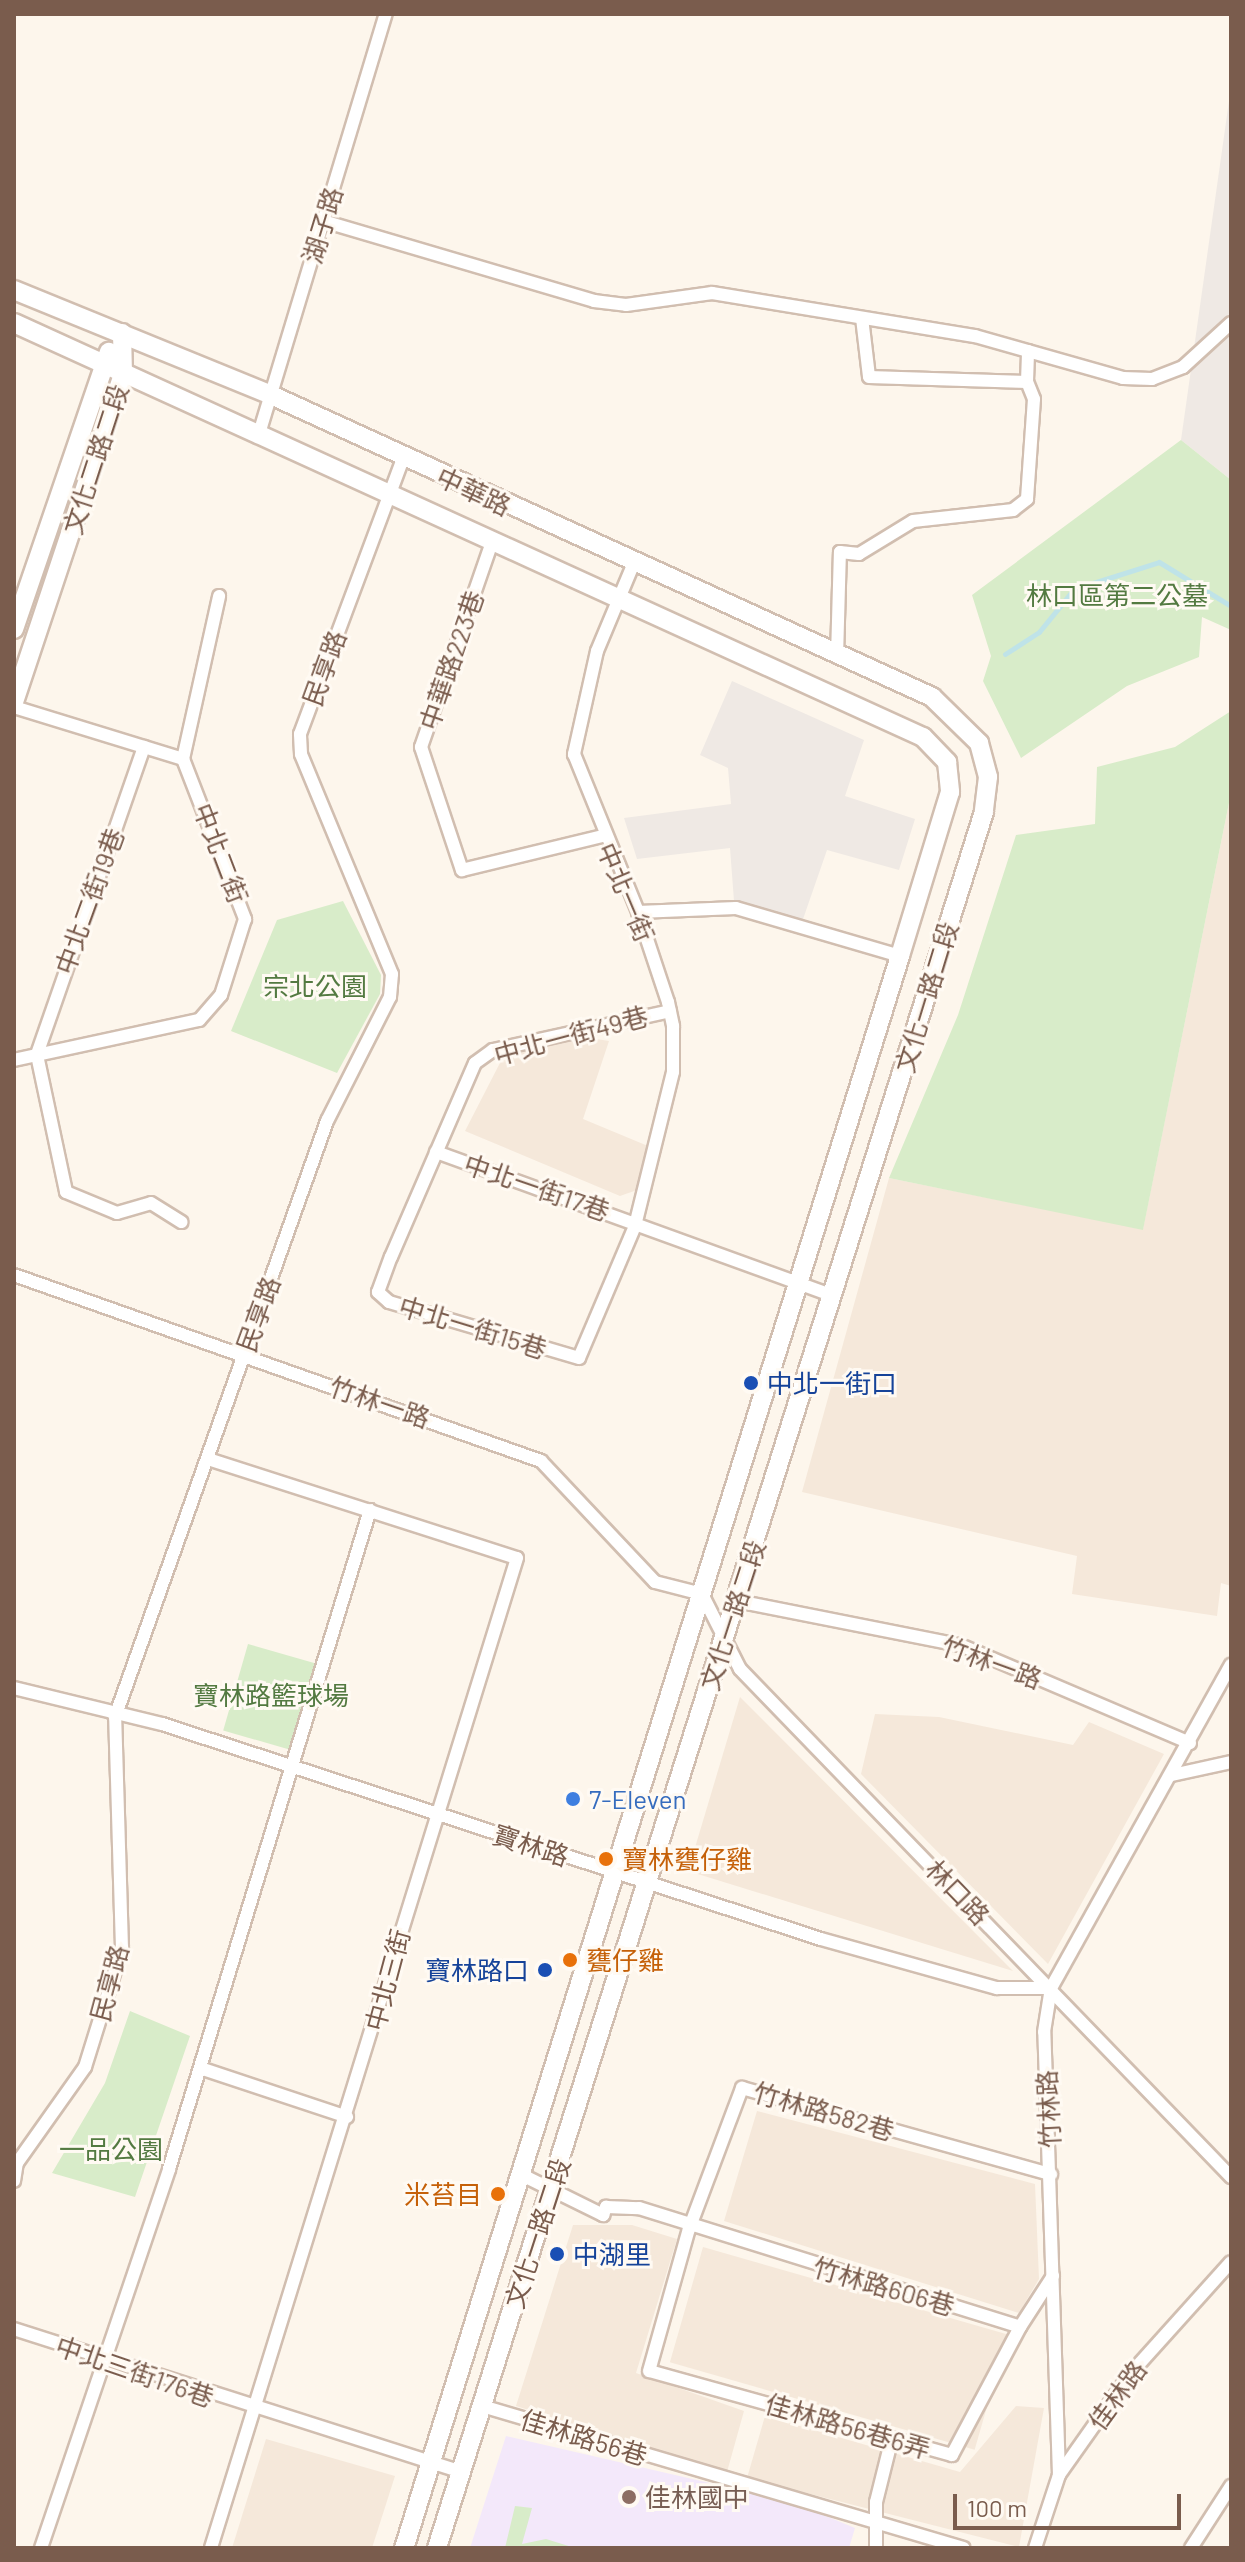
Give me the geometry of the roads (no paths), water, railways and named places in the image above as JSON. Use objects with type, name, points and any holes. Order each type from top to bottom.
[{"type":"main road","name":"中華路","points":[[14,290],[271,395],[633,565],[932,697]]},
{"type":"main road","name":"中華路","points":[[14,323],[258,437],[388,492],[618,601],[923,737]]},
{"type":"main road","name":"文化二路二段","points":[[14,629],[18,601],[103,362],[122,333]]},
{"type":"main road","name":"文化二路二段","points":[[14,705],[123,374],[122,333]]},
{"type":"main road","name":"文化一路二段","points":[[437,2548],[984,812],[988,777],[979,743],[932,697]]},
{"type":"main road","name":"文化一路二段","points":[[404,2548],[612,1871],[800,1286],[950,792],[947,762],[923,737]]},
{"type":"main road","points":[[702,1594],[737,1601]]},
{"type":"street","name":"湖子路","points":[[258,437],[386,14]]},
{"type":"street","points":[[323,221],[594,301],[626,305],[688,292],[862,318],[1028,351],[1053,364],[1152,379],[1183,367],[1231,323]]},
{"type":"street","points":[[862,318],[869,377],[1027,382]]},
{"type":"street","points":[[837,657],[840,552],[859,554],[913,521],[1013,510],[1027,499],[1034,399],[1027,382],[1028,351]]},
{"type":"street","name":"民享路","points":[[14,2181],[16,2162],[85,2067],[122,1948],[115,1717],[327,1121],[390,997],[392,974],[301,754],[300,734],[388,492],[403,459]]},
{"type":"street","name":"中華路223巷","points":[[492,542],[421,747],[462,870],[603,836]]},
{"type":"street","name":"中北一街","points":[[579,1358],[635,1226],[673,1072],[670,1011],[638,912],[603,836],[574,754],[590,676],[633,565]]},
{"type":"street","points":[[14,705],[183,759],[219,596]]},
{"type":"street","name":"中北二街19巷","points":[[37,1055],[144,747]]},
{"type":"street","name":"中北二街","points":[[14,1060],[199,1020],[214,1010],[245,919],[183,759]]},
{"type":"street","points":[[638,912],[736,908],[900,956]]},
{"type":"street","name":"中北一街49巷","points":[[436,1152],[475,1063],[493,1050],[670,1011]]},
{"type":"street","points":[[37,1055],[66,1192],[117,1213],[151,1203],[182,1222]]},
{"type":"street","name":"中北一街17巷","points":[[436,1152],[614,1212],[635,1226]]},
{"type":"street","name":"中北一街15巷","points":[[436,1152],[378,1292],[389,1302],[579,1358]]},
{"type":"street","points":[[635,1226],[832,1295]]},
{"type":"street","name":"竹林一路","points":[[14,1275],[528,1453],[655,1582],[702,1594]]},
{"type":"street","name":"中北三街","points":[[208,1459],[517,1558],[433,1814],[347,2117],[211,2548]]},
{"type":"street","points":[[41,2548],[200,2068],[370,1510]]},
{"type":"street","name":"林口路","points":[[702,1594],[740,1669],[1231,2177]]},
{"type":"street","name":"竹林一路","points":[[737,1601],[960,1645],[1190,1743]]},
{"type":"street","name":"竹林路","points":[[1059,2475],[1044,2032],[1051,1988],[1231,1665]]},
{"type":"street","name":"寶林路","points":[[14,1688],[115,1717],[162,1724],[612,1871],[997,1988],[1051,1988]]},
{"type":"street","points":[[1172,1775],[1231,1762]]},
{"type":"street","points":[[200,2068],[347,2117]]},
{"type":"street","name":"竹林路582巷","points":[[689,2229],[742,2088],[1051,2174]]},
{"type":"street","points":[[520,2174],[550,2192]]},
{"type":"street","name":"竹林路606巷","points":[[550,2192],[603,2215],[606,2207],[639,2208],[689,2229],[1020,2327]]},
{"type":"street","name":"佳林路56巷6弄","points":[[689,2229],[649,2371],[952,2455],[1020,2327]]},
{"type":"street","name":"佳林路","points":[[1035,2548],[1059,2475],[1131,2373],[1231,2262]]},
{"type":"street","points":[[1020,2327],[1053,2276]]},
{"type":"street","name":"中北三街176巷","points":[[14,2329],[255,2412],[461,2472]]},
{"type":"street","name":"佳林路56巷","points":[[482,2406],[964,2548]]},
{"type":"street","points":[[876,2548],[881,2525],[876,2502],[892,2438]]},
{"type":"street","points":[[1191,2548],[1231,2486]]},
{"type":"waterway","points":[[1005,654],[1039,632],[1074,589],[1159,562],[1231,606]]},
{"type":"place","name":"中北一街口","points":[[751,1383]]},
{"type":"place","name":"7-Eleven","points":[[573,1799]]},
{"type":"place","name":"寶林甕仔雞","points":[[606,1859]]},
{"type":"place","name":"甕仔雞","points":[[570,1960]]},
{"type":"place","name":"寶林路口","points":[[545,1970]]},
{"type":"place","name":"米苔目","points":[[498,2194]]},
{"type":"place","name":"中湖里","points":[[557,2254]]},
{"type":"place","name":"佳林國中","points":[[629,2497]]},
{"type":"park label","name":"林口區第二公墓","points":[[1117,595]]},
{"type":"park label","name":"宗北公園","points":[[315,986]]},
{"type":"park label","name":"寶林路籃球場","points":[[271,1695]]},
{"type":"park label","name":"一品公園","points":[[111,2149]]}]
